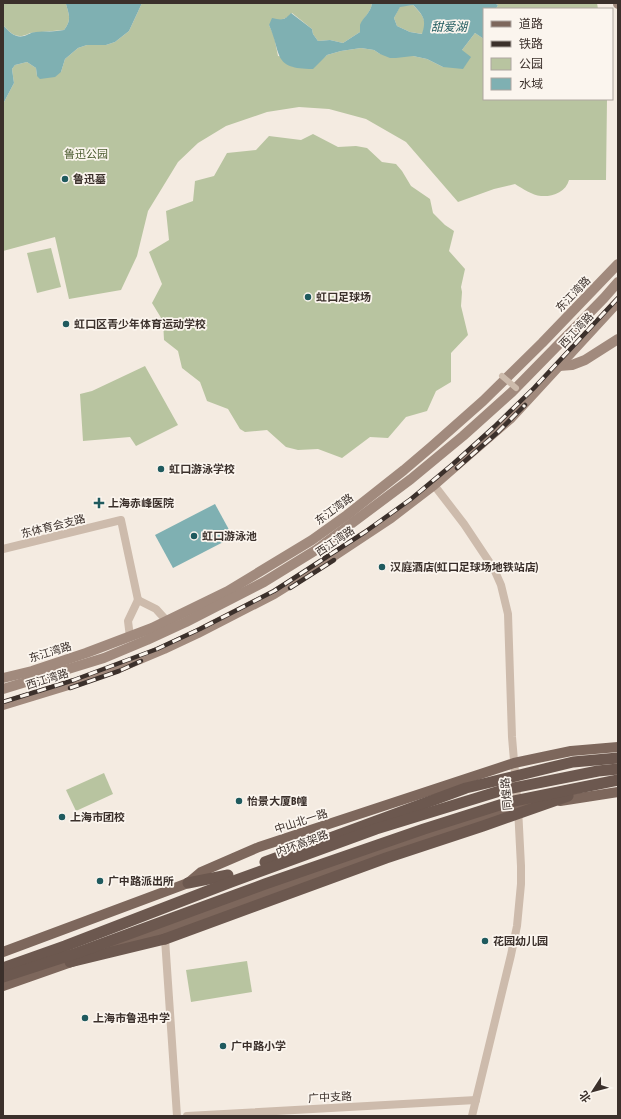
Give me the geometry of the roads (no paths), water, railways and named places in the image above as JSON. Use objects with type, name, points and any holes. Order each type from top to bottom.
[{"type":"highway","points":[[188,884],[228,876],[466,788],[574,762],[618,758]]},
{"type":"highway","name":"内环高架路","points":[[3,968],[376,829],[503,790],[598,771],[618,769]]},
{"type":"highway","points":[[70,962],[165,939],[386,858],[615,781]]},
{"type":"highway","points":[[3,978],[77,953],[265,884],[509,802],[615,781]]},
{"type":"main road","name":"东江湾路","points":[[3,678],[32,671],[86,653],[152,628],[228,591],[292,552],[341,519],[382,488],[431,447],[483,401],[542,343],[618,264]]},
{"type":"main road","name":"东江湾路","points":[[3,689],[104,658],[147,640],[264,582],[316,550],[411,479],[463,436],[517,386],[618,282]]},
{"type":"main road","name":"西江湾路","points":[[3,705],[75,683],[126,665],[198,633],[274,594],[311,571],[391,518],[434,485],[510,419],[618,302]]},
{"type":"main road","points":[[559,366],[572,365],[585,360],[618,339]]},
{"type":"main road","name":"中山北一路","points":[[3,952],[188,884],[201,872],[259,847],[514,763],[571,751],[618,747]]},
{"type":"main road","points":[[3,986],[469,822],[518,808],[618,792]]},
{"type":"street","points":[[502,376],[516,388]]},
{"type":"street","name":"同煌路","points":[[434,485],[457,515],[494,569],[501,585],[508,614],[514,763],[521,866],[520,890],[516,926],[500,1001],[472,1116]]},
{"type":"street","name":"东体育会支路","points":[[3,549],[121,520],[138,600]]},
{"type":"street","points":[[130,637],[128,622],[138,600],[156,610],[166,620]]},
{"type":"street","points":[[165,939],[177,1116]]},
{"type":"street","name":"广中支路","points":[[187,1116],[476,1100]]},
{"type":"water","points":[[142,3],[129,31],[115,42],[106,45],[87,45],[78,48],[65,59],[61,72],[55,77],[40,79],[37,76],[36,68],[27,62],[15,65],[12,69],[14,83],[3,104],[3,25],[12,34],[18,36],[25,36],[34,32],[64,30],[69,20],[66,4]]},
{"type":"water","name":"甜爱湖","points":[[372,3],[494,3],[498,5],[496,8],[483,8],[483,38],[475,33],[462,50],[471,57],[463,69],[443,67],[427,59],[413,56],[390,58],[374,50],[361,48],[327,55],[313,69],[291,66],[284,63],[280,58],[269,25],[272,18],[282,19],[291,13],[312,29],[313,34],[318,41],[330,40],[343,43],[360,32],[361,22],[368,13]],"holes":[[[413,5],[422,15],[424,21],[422,34],[410,32],[397,26],[394,18],[400,7]]]},
{"type":"water","name":"虹口游泳池","points":[[215,504],[233,537],[173,568],[155,535]]},
{"type":"railway","points":[[3,702],[74,680],[157,649],[200,629],[274,591],[365,532],[411,499],[494,427],[534,388],[618,298]]},
{"type":"railway","points":[[457,468],[498,432],[525,405]]},
{"type":"railway","points":[[290,588],[334,560]]},
{"type":"railway","points":[[70,688],[119,671],[141,661]]},
{"type":"place","name":"鲁迅墓","points":[[65,179]]},
{"type":"place","name":"虹口足球场","points":[[308,297]]},
{"type":"place","name":"虹口区青少年体育运动学校","points":[[66,324]]},
{"type":"place","name":"虹口游泳学校","points":[[161,469]]},
{"type":"place","name":"上海赤峰医院","points":[[99,503]]},
{"type":"place","name":"虹口游泳池","points":[[194,536]]},
{"type":"place","name":"汉庭酒店(虹口足球场地铁站店)","points":[[382,567]]},
{"type":"place","name":"怡景大厦B幢","points":[[239,801]]},
{"type":"place","name":"上海市团校","points":[[62,817]]},
{"type":"place","name":"广中路派出所","points":[[100,881]]},
{"type":"place","name":"花园幼儿园","points":[[485,941]]},
{"type":"place","name":"上海市鲁迅中学","points":[[85,1018]]},
{"type":"place","name":"广中路小学","points":[[223,1046]]},
{"type":"park label","name":"鲁迅公园","points":[[86,154]]}]
